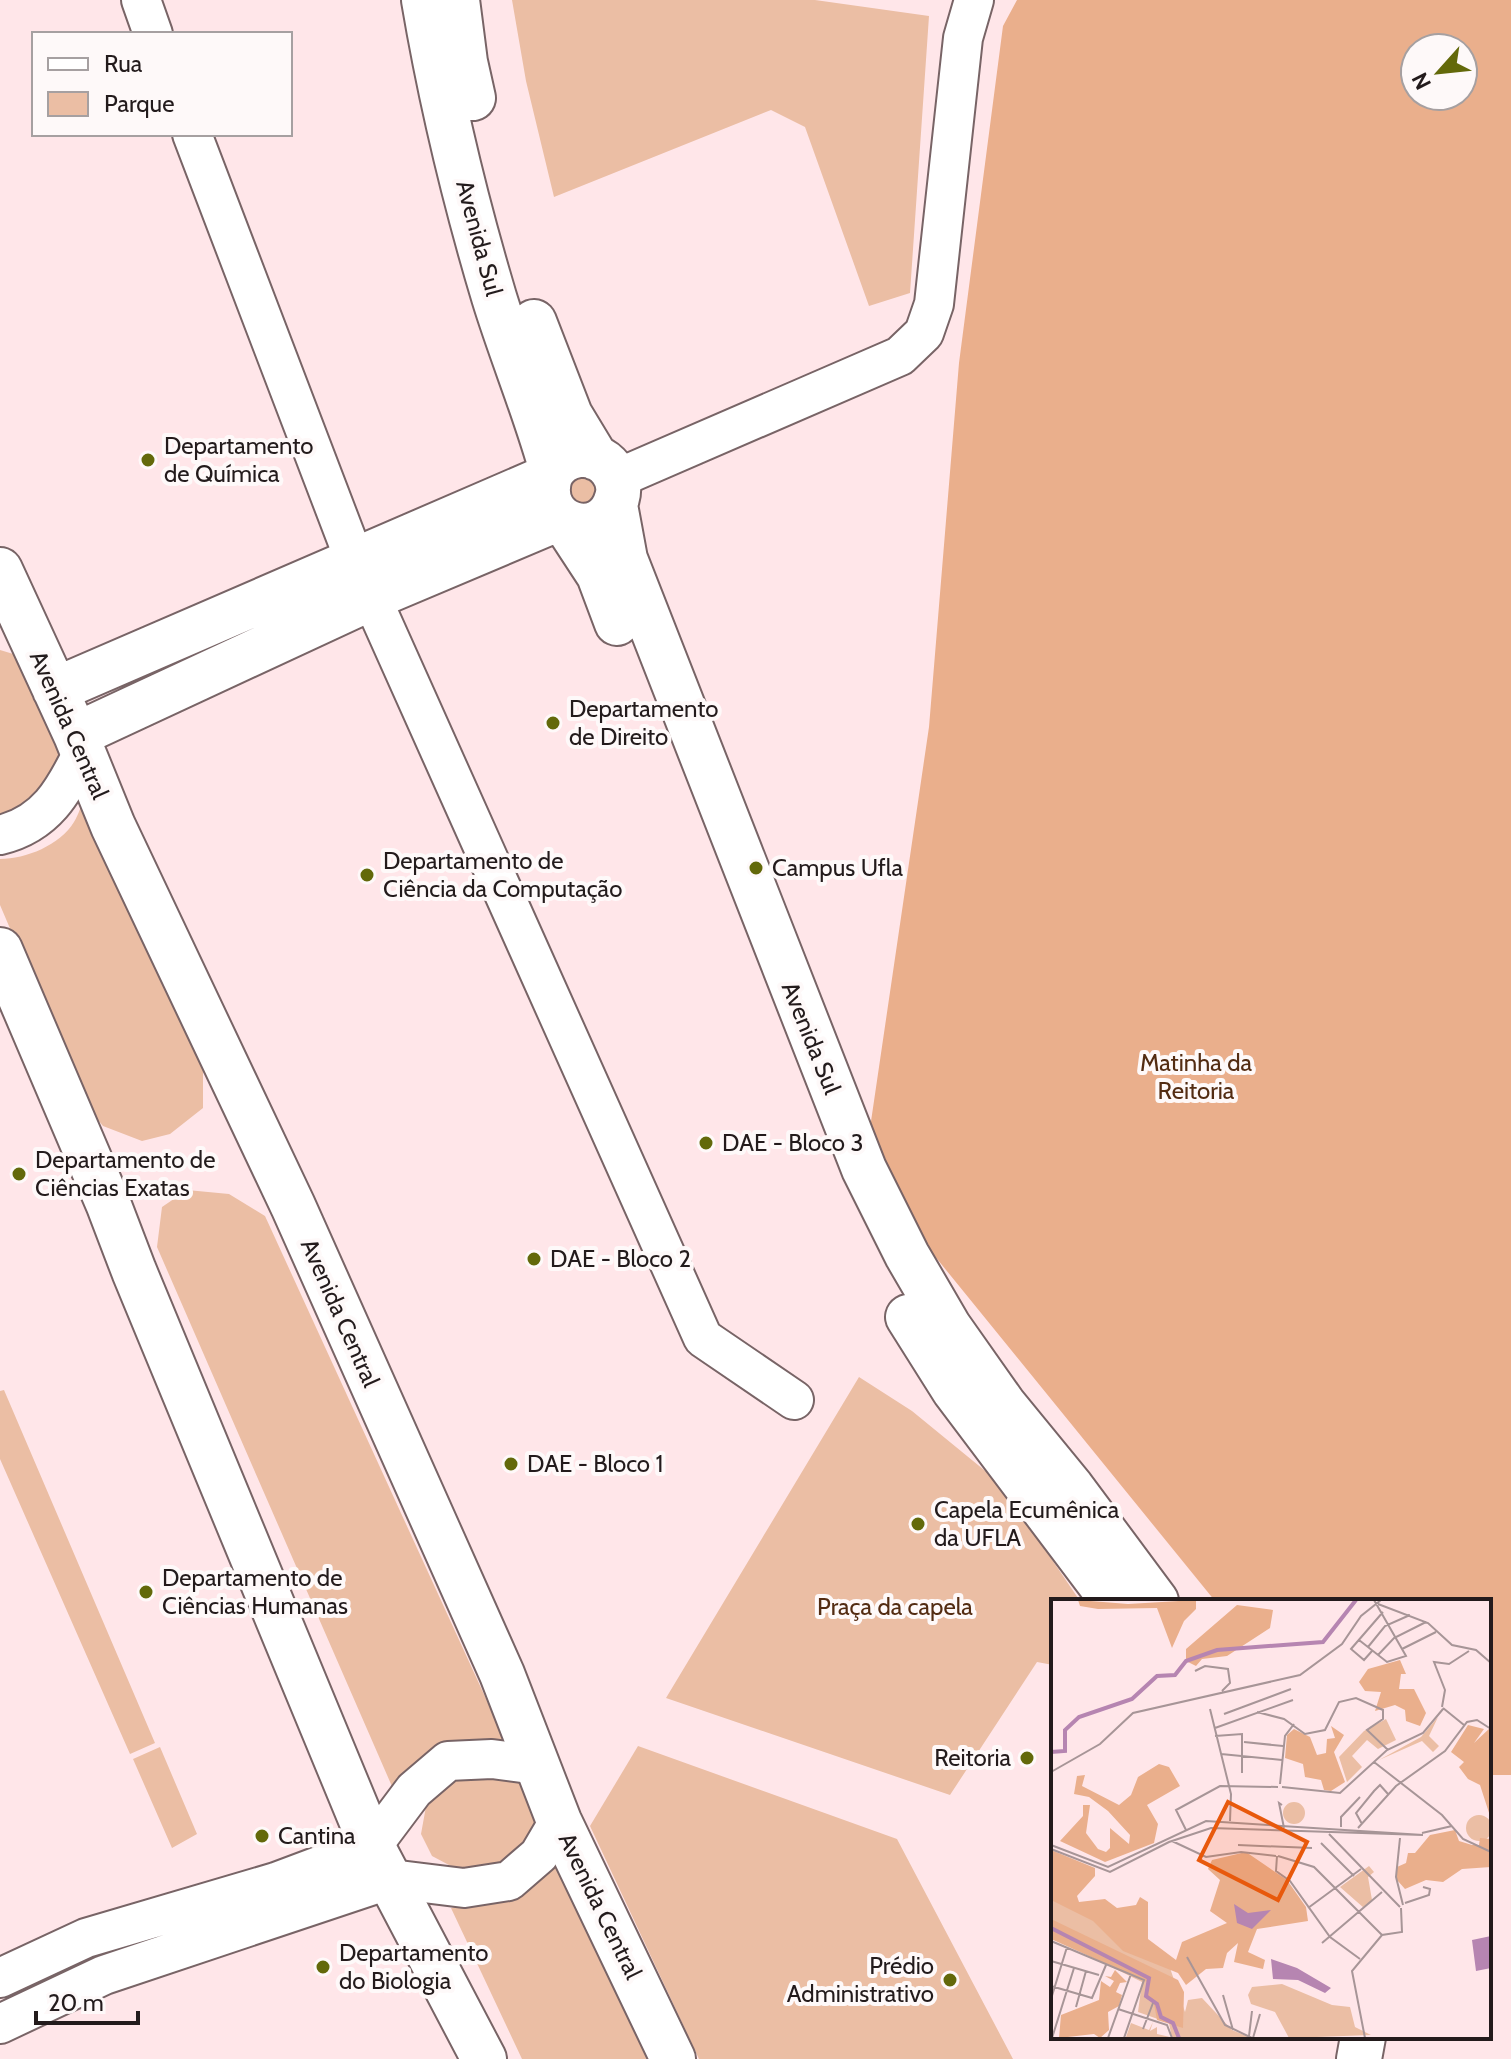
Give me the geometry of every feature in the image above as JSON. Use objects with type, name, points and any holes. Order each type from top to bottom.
[{"type":"street","points":[[141,0],[152,32]]},
{"type":"street","name":"Avenida Sul","points":[[424,0],[451,138],[495,298],[539,422],[556,496],[599,575],[811,1114],[884,1274],[954,1390],[1111,1599]]},
{"type":"street","name":"Avenida Sul","points":[[457,0],[465,62],[486,152],[530,312],[570,415],[609,481],[625,559],[864,1169],[907,1255],[949,1327],[1004,1405],[1072,1488],[1155,1599]]},
{"type":"street","points":[[609,481],[900,356],[924,333],[934,304],[963,38],[974,0]]},
{"type":"street","points":[[193,136],[364,579],[703,1338],[794,1400]]},
{"type":"street","points":[[55,690],[364,579],[556,496],[572,456],[586,455],[609,481]]},
{"type":"street","points":[[556,496],[573,525],[592,525],[602,521],[609,481]]},
{"type":"street","name":"Avenida Central","points":[[0,570],[13,625],[55,690],[113,826],[300,1221],[502,1674],[559,1821],[673,2059]]},
{"type":"street","points":[[0,835],[30,822],[51,807],[66,785],[79,744],[364,579]]},
{"type":"street","points":[[0,950],[381,1862],[484,2059]]},
{"type":"street","points":[[0,2024],[104,1975],[381,1862],[414,1790],[448,1761],[492,1759],[537,1765]]},
{"type":"street","points":[[0,1978],[86,1938],[276,1882],[381,1862],[464,1888],[509,1881],[539,1855],[559,1821]]},
{"type":"street","points":[[1359,2059],[1363,2039]]},
{"type":"street","points":[[1387,2059],[1391,2039]]},
{"type":"green space","points":[[512,0],[815,0],[929,16],[910,293],[869,306],[805,127],[771,110],[554,197],[526,81]]},
{"type":"green space","name":"Matinha da Reitoria","points":[[1017,0],[1511,0],[1511,1775],[1491,1775],[1491,1599],[1213,1599],[864,1169],[929,727],[959,363],[1003,26]]},
{"type":"green space","points":[[582,468],[600,487],[591,503],[574,506],[566,475]]},
{"type":"green space","points":[[0,650],[20,656],[67,753],[31,802],[0,816]]},
{"type":"green space","points":[[85,797],[203,1069],[203,1108],[170,1134],[142,1141],[103,1126],[85,1104],[0,905],[0,859],[21,856],[51,844],[74,822]]},
{"type":"green space","points":[[187,1190],[229,1194],[265,1216],[509,1749],[394,1791],[157,1247],[162,1207]]},
{"type":"green space","name":"Praça da capela","points":[[859,1377],[912,1411],[1000,1483],[1079,1599],[1051,1599],[1051,1665],[1037,1662],[950,1795],[666,1698]]},
{"type":"green space","points":[[4,1390],[155,1743],[130,1754],[0,1459],[0,1391]]},
{"type":"green space","points":[[638,1746],[897,1839],[1013,2059],[699,2059],[590,1826]]},
{"type":"green space","points":[[160,1747],[197,1834],[172,1848],[133,1759]]},
{"type":"green space","points":[[508,1777],[529,1789],[539,1813],[533,1843],[516,1859],[466,1874],[432,1856],[421,1834],[427,1801],[455,1778]]},
{"type":"green space","points":[[559,1855],[649,2059],[522,2059],[451,1908],[485,1903]]},
{"type":"place","name":"Departamento de Química","points":[[148,460]]},
{"type":"place","name":"Departamento de Direito","points":[[553,723]]},
{"type":"place","name":"Campus Ufla","points":[[756,868]]},
{"type":"place","name":"Departamento de Ciência da Computação","points":[[367,875]]},
{"type":"place","name":"DAE - Bloco 3","points":[[706,1143]]},
{"type":"place","name":"Departamento de Ciências Exatas","points":[[19,1174]]},
{"type":"place","name":"DAE - Bloco 2","points":[[534,1259]]},
{"type":"place","name":"DAE - Bloco 1","points":[[511,1464]]},
{"type":"place","name":"Capela Ecumênica da UFLA","points":[[918,1524]]},
{"type":"place","name":"Departamento de Ciências Humanas","points":[[146,1592]]},
{"type":"place","name":"Reitoria","points":[[1027,1758]]},
{"type":"place","name":"Cantina","points":[[262,1836]]},
{"type":"place","name":"Departamento do Biologia","points":[[323,1967]]},
{"type":"place","name":"Prédio Administrativo","points":[[950,1980]]}]
